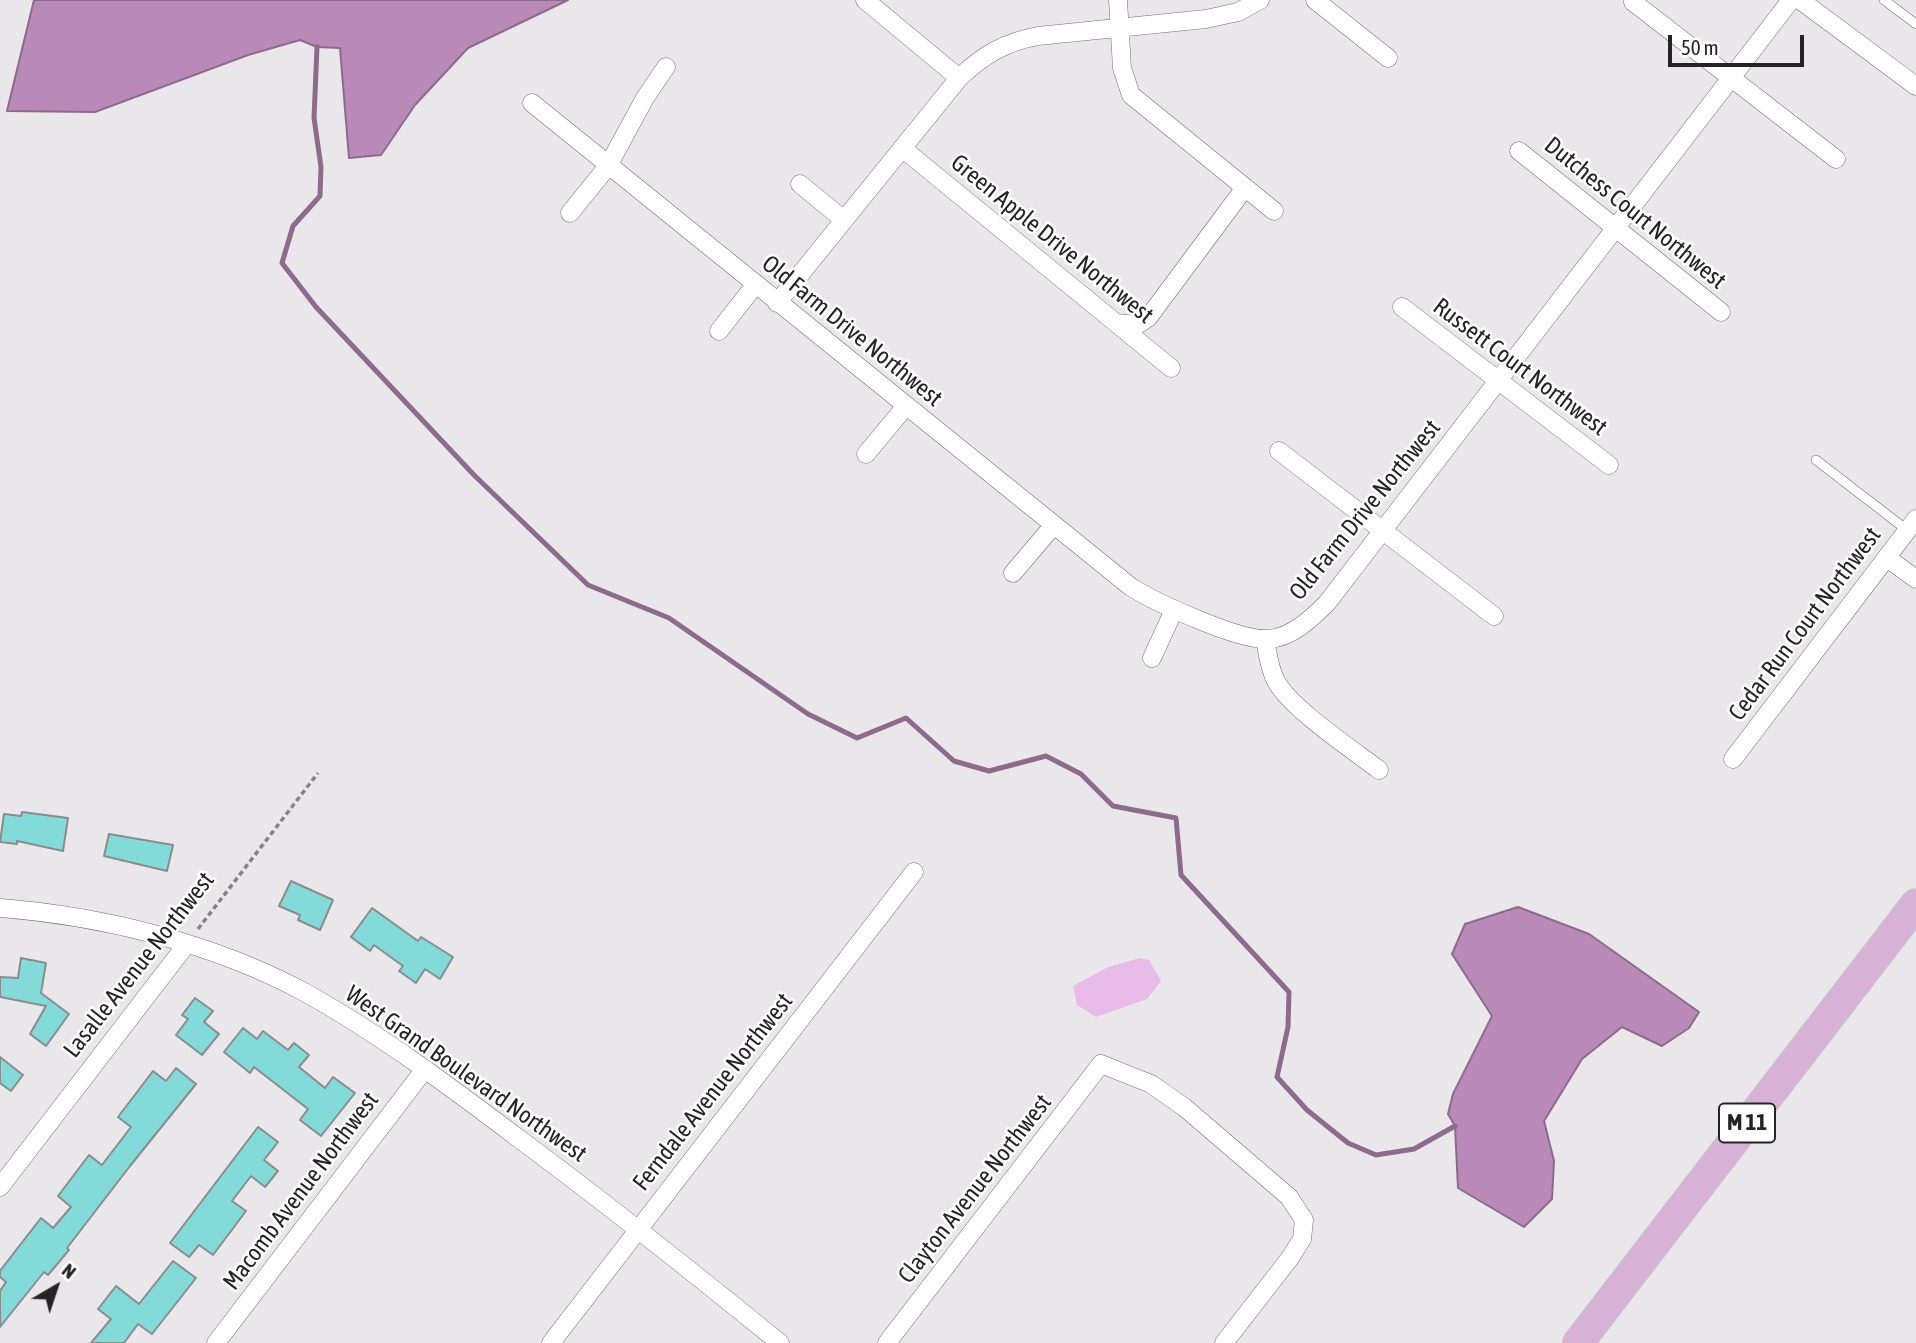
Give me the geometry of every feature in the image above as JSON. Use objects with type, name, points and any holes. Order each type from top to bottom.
[{"type":"main road","name":"M 11","points":[[1578,1343],[1916,904]]},
{"type":"street","points":[[865,0],[959,78]]},
{"type":"street","points":[[1118,0],[1123,77],[1132,95],[1274,211]]},
{"type":"street","points":[[777,303],[959,78],[987,54],[1014,41],[1227,15],[1260,0]]},
{"type":"street","points":[[1315,0],[1388,58]]},
{"type":"street","name":"Old Farm Drive Northwest","points":[[532,103],[1131,587],[1174,610],[1265,639],[1287,633],[1316,615],[1791,0]]},
{"type":"street","points":[[1800,0],[1914,79]]},
{"type":"street","points":[[1633,2],[1836,159]]},
{"type":"street","points":[[570,213],[608,166],[645,98],[666,67]]},
{"type":"street","name":"Green Apple Drive Northwest","points":[[902,148],[1171,368]]},
{"type":"street","name":"Dutchess Court Northwest","points":[[1519,151],[1721,313]]},
{"type":"street","points":[[800,184],[844,220]]},
{"type":"street","points":[[1116,323],[1132,326],[1148,318],[1244,189]]},
{"type":"street","points":[[719,331],[755,285]]},
{"type":"street","name":"Russett Court Northwest","points":[[1402,307],[1609,465]]},
{"type":"street","points":[[866,454],[906,406]]},
{"type":"street","points":[[1279,451],[1494,616]]},
{"type":"street","name":"Cedar Run Court Northwest","points":[[1733,759],[1912,525]]},
{"type":"street","points":[[1013,573],[1053,526]]},
{"type":"street","points":[[1887,558],[1916,579]]},
{"type":"street","points":[[1152,658],[1174,610]]},
{"type":"street","points":[[1265,639],[1277,684],[1321,724],[1379,770]]},
{"type":"street","name":"Ferndale Avenue Northwest","points":[[551,1343],[914,872]]},
{"type":"street","name":"West Grand Boulevard Northwest","points":[[0,908],[43,911],[111,924],[186,945],[254,969],[301,991],[425,1069],[639,1228],[780,1343]]},
{"type":"street","name":"Lasalle Avenue Northwest","points":[[0,1187],[186,945]]},
{"type":"street","name":"Clayton Avenue Northwest","points":[[887,1343],[1101,1064],[1151,1084],[1184,1107],[1289,1197],[1304,1220],[1302,1239],[1224,1343]]},
{"type":"street","name":"Macomb Avenue Northwest","points":[[216,1343],[425,1069]]},
{"type":"lane","points":[[1884,0],[1916,24]]},
{"type":"lane","points":[[1816,460],[1912,525]]},
{"type":"path","name":"Lasalle Avenue Northwest","points":[[186,945],[318,773]]},
{"type":"shaded area","points":[[34,0],[568,0],[468,48],[415,105],[381,155],[349,158],[340,48],[317,47],[300,40],[248,55],[95,112],[7,111]]},
{"type":"shaded area","points":[[1518,907],[1589,934],[1699,1012],[1689,1028],[1662,1046],[1622,1027],[1582,1059],[1544,1121],[1554,1161],[1552,1199],[1524,1227],[1458,1188],[1455,1126],[1448,1114],[1453,1094],[1492,1016],[1452,954],[1465,924]]},
{"type":"shaded area","points":[[1140,958],[1149,960],[1161,981],[1147,999],[1096,1017],[1077,1005],[1073,986],[1108,967]]},
{"type":"building","points":[[22,812],[68,818],[63,851],[17,841],[17,844],[0,842],[4,814],[21,816]]},
{"type":"building","points":[[109,834],[173,845],[167,871],[104,856]]},
{"type":"building","points":[[291,881],[333,900],[320,930],[298,920],[300,915],[279,906]]},
{"type":"building","points":[[372,908],[418,941],[421,937],[453,957],[440,979],[425,969],[416,983],[399,971],[403,966],[374,945],[370,951],[351,937]]},
{"type":"building","points":[[21,958],[46,963],[41,993],[69,1014],[46,1046],[30,1034],[46,1006],[0,997],[0,977],[18,978]]},
{"type":"building","points":[[195,998],[213,1011],[204,1022],[219,1034],[202,1055],[176,1035],[188,1019],[182,1015]]},
{"type":"building","points":[[243,1028],[257,1039],[263,1031],[288,1050],[294,1043],[309,1055],[299,1067],[325,1088],[333,1077],[355,1093],[321,1136],[300,1120],[308,1109],[254,1067],[250,1073],[224,1052]]},
{"type":"building","points":[[0,1057],[23,1075],[11,1091],[0,1083]]},
{"type":"building","points":[[176,1068],[196,1084],[67,1248],[69,1250],[48,1275],[44,1272],[0,1327],[0,1291],[6,1282],[0,1277],[0,1271],[41,1218],[53,1228],[71,1207],[58,1196],[89,1155],[102,1165],[131,1127],[118,1117],[153,1071],[166,1081]]},
{"type":"building","points":[[258,1127],[278,1142],[264,1160],[278,1171],[265,1187],[251,1176],[232,1201],[246,1211],[213,1255],[199,1245],[189,1257],[170,1243]]},
{"type":"building","points":[[173,1261],[196,1278],[152,1334],[138,1324],[124,1343],[91,1343],[111,1319],[98,1309],[116,1286],[139,1304]]},
{"type":"waterway","points":[[317,47],[314,118],[321,167],[320,196],[293,226],[282,263],[316,307],[474,475],[588,585],[669,618],[808,714],[857,738],[906,718],[954,761],[989,771],[1046,756],[1081,774],[1113,806],[1176,818],[1181,875],[1289,992],[1288,1027],[1277,1077],[1307,1110],[1348,1143],[1376,1155],[1414,1149],[1455,1126]]}]
